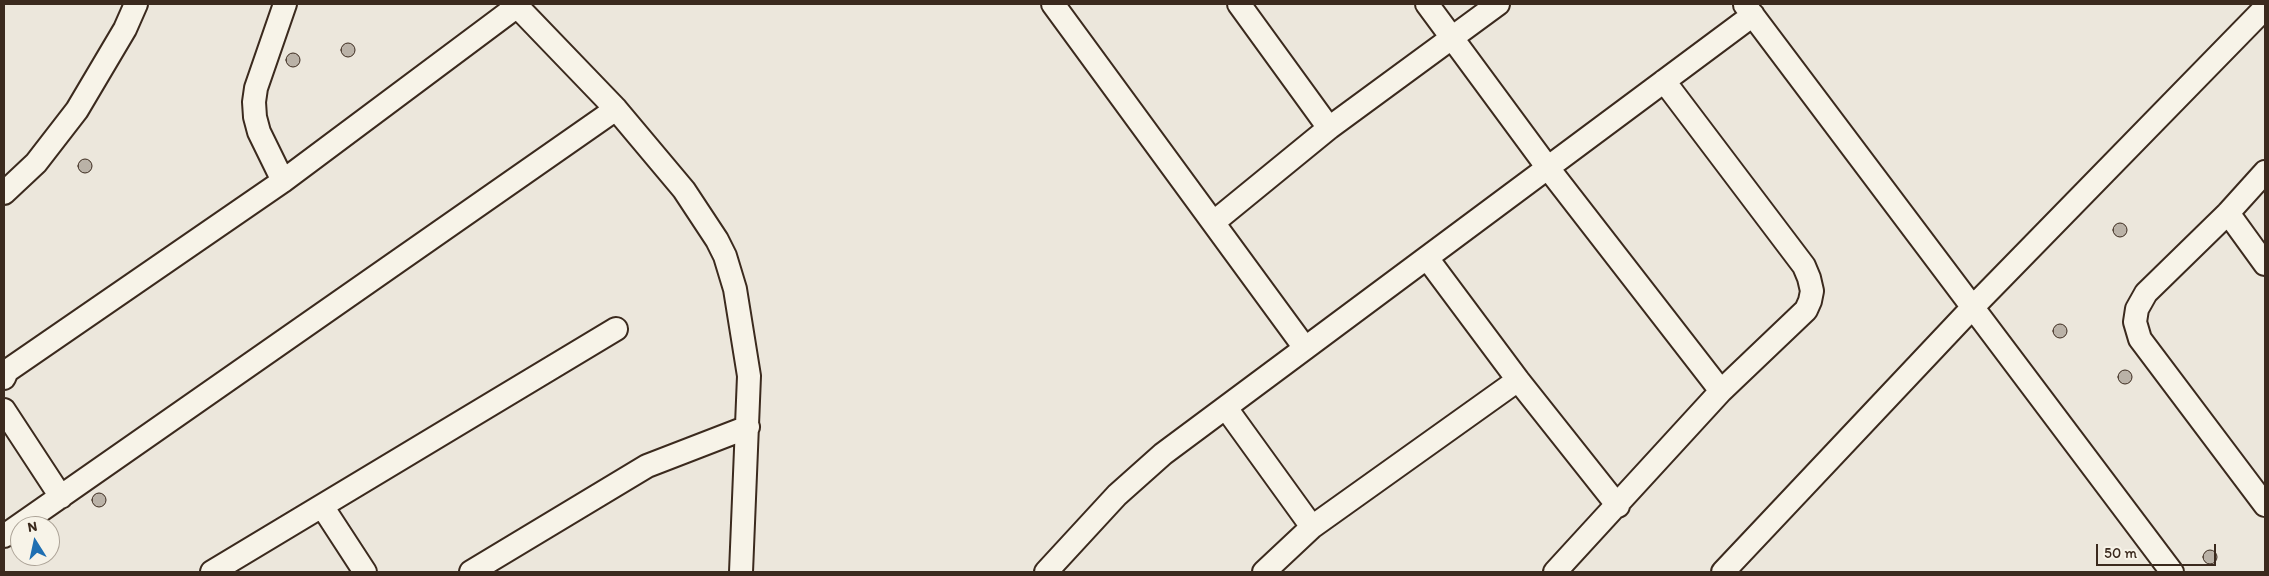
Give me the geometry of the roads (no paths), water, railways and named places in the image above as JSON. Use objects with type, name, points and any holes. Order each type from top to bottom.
[{"type":"street","points":[[4,193],[36,163],[77,110],[125,29],[136,4]]},
{"type":"street","points":[[283,181],[259,132],[254,102],[256,88],[285,4]]},
{"type":"street","points":[[4,378],[7,372],[283,181],[518,4],[616,108],[684,190],[717,240],[725,256],[736,289],[749,376],[741,572]]},
{"type":"street","points":[[1053,4],[1305,348]]},
{"type":"street","points":[[1239,4],[1329,128]]},
{"type":"street","points":[[1427,4],[1454,38],[1548,168],[1721,391]]},
{"type":"street","points":[[1214,222],[1329,128],[1498,4]]},
{"type":"street","points":[[1724,572],[1972,308],[2265,8]]},
{"type":"street","points":[[1046,572],[1138,474],[1664,81],[1749,10],[2172,572]]},
{"type":"street","points":[[1555,572],[1618,506],[1721,391],[1806,310],[1812,292],[1804,266],[1664,81]]},
{"type":"street","points":[[4,536],[616,108]]},
{"type":"street","points":[[2265,172],[2228,213],[2146,293],[2137,309],[2135,322],[2140,339],[2265,506]]},
{"type":"street","points":[[2228,213],[2265,264]]},
{"type":"street","points":[[1427,258],[1518,380],[1618,506]]},
{"type":"street","points":[[212,572],[616,329]]},
{"type":"street","points":[[1264,572],[1312,527],[1518,380]]},
{"type":"street","points":[[1226,408],[1312,527]]},
{"type":"street","points":[[4,410],[61,497]]},
{"type":"street","points":[[471,572],[647,466],[748,427]]},
{"type":"street","points":[[322,506],[365,572]]}]
